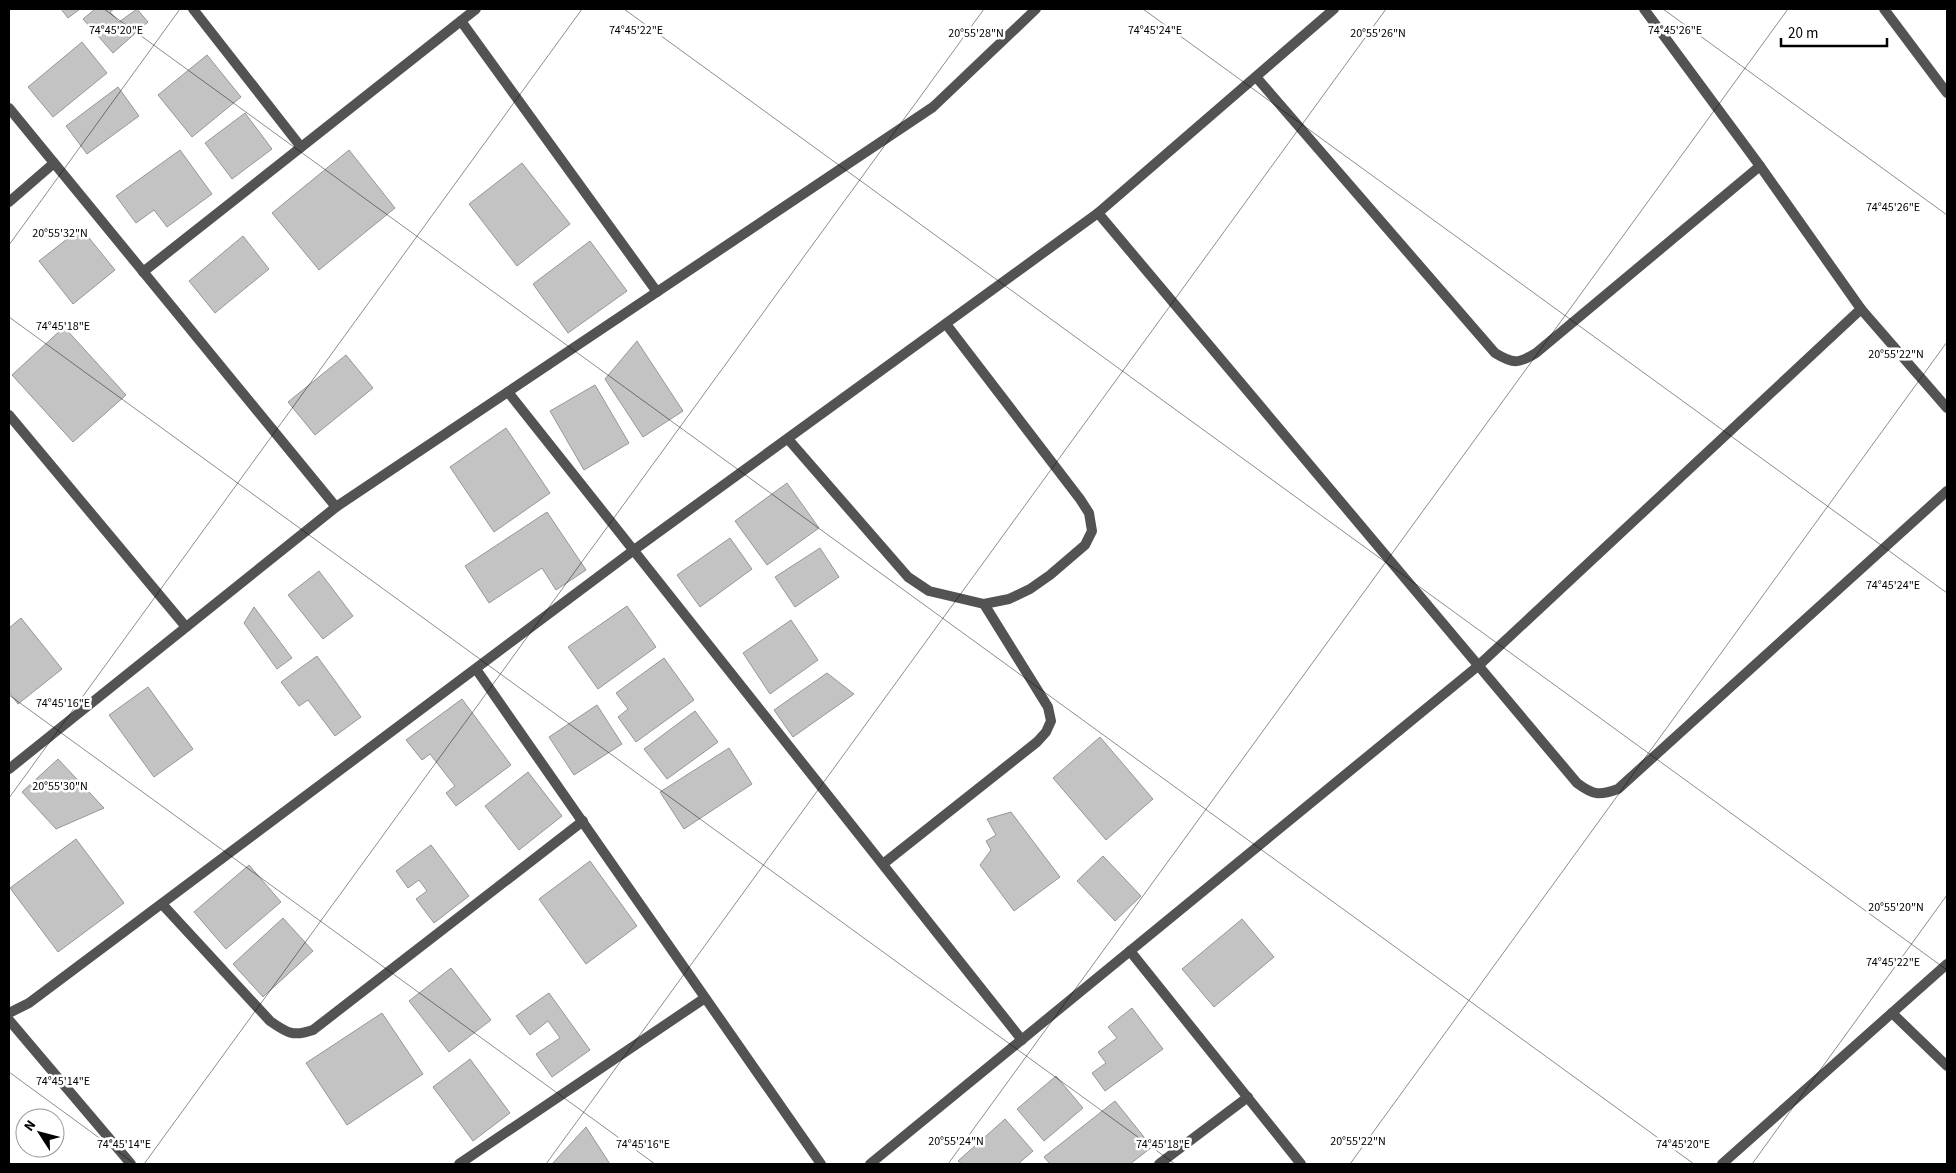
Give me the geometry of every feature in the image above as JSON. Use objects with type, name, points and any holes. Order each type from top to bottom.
[{"type":"street","points":[[192,9],[301,147]]},
{"type":"street","points":[[143,272],[476,9]]},
{"type":"street","points":[[9,769],[336,507],[933,107],[1036,9]]},
{"type":"street","points":[[9,1013],[29,1003],[634,550],[1098,214],[1334,9]]},
{"type":"street","points":[[1644,9],[1760,166],[1861,309],[1946,405]]},
{"type":"street","points":[[1884,9],[1947,93]]},
{"type":"street","points":[[460,21],[657,292]]},
{"type":"street","points":[[1256,77],[1495,353],[1510,362],[1525,360],[1536,353],[1760,166]]},
{"type":"street","points":[[9,108],[336,507]]},
{"type":"street","points":[[9,202],[54,163]]},
{"type":"street","points":[[1098,214],[1577,783],[1589,792],[1604,794],[1618,789],[1947,492]]},
{"type":"street","points":[[870,1164],[1478,666],[1861,309]]},
{"type":"street","points":[[788,439],[908,577],[929,591],[984,604],[1009,599],[1030,589],[1050,575],[1084,545],[1092,531],[1089,513],[946,324]]},
{"type":"street","points":[[508,392],[1022,1040]]},
{"type":"street","points":[[9,414],[186,627]]},
{"type":"street","points":[[883,864],[1037,742],[1046,732],[1051,721],[1048,707],[984,604]]},
{"type":"street","points":[[476,669],[821,1164]]},
{"type":"street","points":[[162,904],[270,1021],[284,1031],[298,1035],[313,1030],[583,822]]},
{"type":"street","points":[[1130,950],[1301,1164]]},
{"type":"street","points":[[1722,1164],[1947,964]]},
{"type":"street","points":[[459,1164],[705,998]]},
{"type":"street","points":[[1892,1013],[1947,1066]]},
{"type":"street","points":[[9,1020],[131,1164]]},
{"type":"street","points":[[1159,1164],[1248,1097]]},
{"type":"building","points":[[61,9],[80,9],[68,18]]},
{"type":"building","points":[[95,9],[114,9],[110,12],[119,22],[137,9],[148,22],[113,53],[83,19]]},
{"type":"building","points":[[82,42],[107,73],[53,117],[28,87]]},
{"type":"building","points":[[207,55],[241,97],[192,137],[158,95]]},
{"type":"building","points":[[118,87],[139,116],[87,154],[66,126]]},
{"type":"building","points":[[245,113],[272,149],[232,179],[205,143]]},
{"type":"building","points":[[180,150],[212,194],[167,227],[154,210],[136,223],[116,196]]},
{"type":"building","points":[[349,150],[395,208],[319,270],[272,213]]},
{"type":"building","points":[[522,163],[570,224],[517,266],[469,204]]},
{"type":"building","points":[[81,228],[115,270],[73,304],[39,261]]},
{"type":"building","points":[[243,236],[269,269],[215,313],[189,281]]},
{"type":"building","points":[[590,241],[627,291],[568,333],[533,284]]},
{"type":"building","points":[[64,327],[126,395],[73,442],[12,375]]},
{"type":"building","points":[[637,341],[683,411],[643,437],[605,379]]},
{"type":"building","points":[[346,355],[373,388],[315,435],[288,402]]},
{"type":"building","points":[[595,385],[629,443],[584,470],[550,411]]},
{"type":"building","points":[[506,428],[550,493],[494,532],[450,467]]},
{"type":"building","points":[[787,483],[819,528],[767,565],[735,521]]},
{"type":"building","points":[[547,512],[586,570],[556,590],[542,568],[489,603],[465,566]]},
{"type":"building","points":[[730,538],[752,569],[700,607],[677,575]]},
{"type":"building","points":[[820,548],[839,577],[795,607],[775,577]]},
{"type":"building","points":[[319,571],[353,616],[323,639],[288,595]]},
{"type":"building","points":[[627,606],[656,647],[598,689],[568,647]]},
{"type":"building","points":[[254,607],[292,658],[277,669],[244,623]]},
{"type":"building","points":[[21,618],[62,669],[18,704],[9,692],[9,628]]},
{"type":"building","points":[[791,620],[818,660],[770,694],[743,653]]},
{"type":"building","points":[[317,656],[361,717],[335,736],[308,700],[299,706],[281,682]]},
{"type":"building","points":[[664,658],[694,700],[636,742],[618,717],[628,709],[616,693]]},
{"type":"building","points":[[827,673],[854,694],[793,737],[774,710]]},
{"type":"building","points":[[148,687],[193,749],[154,777],[109,715]]},
{"type":"building","points":[[462,699],[511,765],[456,806],[446,793],[455,786],[430,754],[422,760],[406,740]]},
{"type":"building","points":[[597,705],[622,744],[574,775],[549,737]]},
{"type":"building","points":[[695,711],[718,742],[667,779],[644,749]]},
{"type":"building","points":[[1100,737],[1153,799],[1106,840],[1053,778]]},
{"type":"building","points":[[729,748],[752,784],[684,829],[660,792]]},
{"type":"building","points":[[58,759],[104,808],[56,829],[22,792]]},
{"type":"building","points":[[528,772],[562,816],[519,850],[485,806]]},
{"type":"building","points":[[1011,812],[1060,877],[1014,911],[980,865],[991,850],[986,841],[996,835],[987,819]]},
{"type":"building","points":[[76,839],[124,903],[58,952],[10,888]]},
{"type":"building","points":[[431,845],[469,896],[434,923],[416,899],[427,891],[419,880],[408,888],[396,871]]},
{"type":"building","points":[[1103,856],[1141,896],[1115,921],[1077,881]]},
{"type":"building","points":[[590,861],[637,926],[586,964],[539,899]]},
{"type":"building","points":[[249,865],[281,902],[226,949],[194,912]]},
{"type":"building","points":[[283,918],[313,951],[263,997],[233,964]]},
{"type":"building","points":[[1242,919],[1274,957],[1214,1007],[1182,969]]},
{"type":"building","points":[[451,968],[491,1020],[449,1052],[409,1001]]},
{"type":"building","points":[[549,993],[590,1050],[552,1077],[536,1054],[560,1038],[548,1021],[530,1035],[516,1016]]},
{"type":"building","points":[[1132,1008],[1163,1049],[1105,1091],[1092,1073],[1106,1063],[1098,1052],[1117,1038],[1108,1027]]},
{"type":"building","points":[[382,1013],[423,1074],[347,1125],[306,1063]]},
{"type":"building","points":[[470,1059],[510,1113],[473,1141],[433,1087]]},
{"type":"building","points":[[1056,1076],[1083,1108],[1044,1141],[1017,1109]]},
{"type":"building","points":[[1115,1101],[1152,1147],[1130,1164],[1050,1164],[1044,1157]]},
{"type":"building","points":[[1005,1119],[1033,1151],[1018,1164],[962,1164],[958,1161]]},
{"type":"building","points":[[586,1127],[610,1164],[552,1164]]}]
